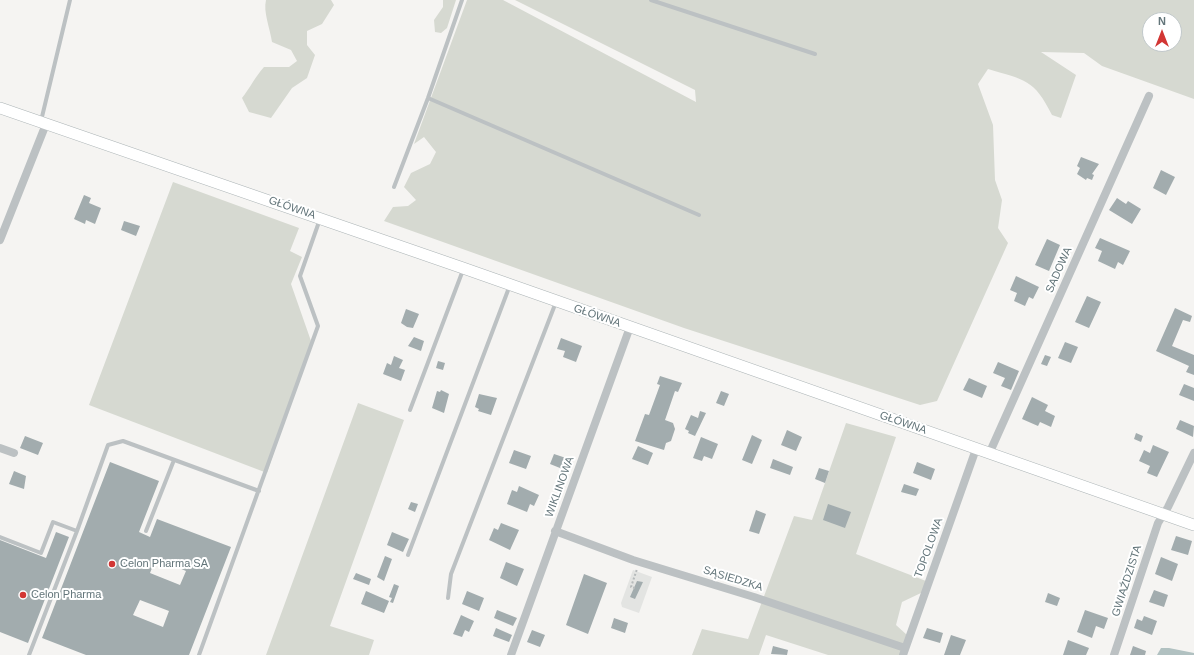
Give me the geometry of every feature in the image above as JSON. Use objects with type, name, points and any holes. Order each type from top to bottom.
[{"type":"main road","name":"GŁÓWNA","points":[[0,108],[320,218],[1194,525]]},
{"type":"street","name":"SADOWA","points":[[989,454],[1149,96]]},
{"type":"street","points":[[0,240],[44,123]]},
{"type":"street","name":"WIKLINOWA","points":[[511,655],[630,327]]},
{"type":"street","points":[[0,448],[14,452]]},
{"type":"street","name":"TOPOLOWA","points":[[904,651],[976,449]]},
{"type":"street","name":"GWIAŹDZISTA","points":[[1114,655],[1158,523],[1168,507],[1194,453]]},
{"type":"street","name":"SĄSIEDZKA","points":[[555,532],[633,560],[754,597],[904,651]]},
{"type":"lane","points":[[44,123],[70,0]]},
{"type":"lane","points":[[394,187],[428,98],[462,0]]},
{"type":"lane","points":[[651,0],[815,54]]},
{"type":"lane","points":[[428,98],[699,214]]},
{"type":"lane","points":[[199,655],[318,326],[300,276],[320,218]]},
{"type":"lane","points":[[410,410],[463,268]]},
{"type":"lane","points":[[408,555],[510,285]]},
{"type":"lane","points":[[448,598],[450,574],[556,302]]},
{"type":"lane","points":[[28,655],[77,531],[108,445],[122,441],[259,491]]},
{"type":"lane","points":[[146,532],[174,460]]},
{"type":"lane","points":[[0,537],[41,553],[53,522],[77,531]]},
{"type":"path","points":[[635,588],[631,587],[636,571]]},
{"type":"shaded area","points":[[266,0],[331,0],[334,5],[322,24],[307,31],[307,45],[315,55],[307,78],[292,88],[271,118],[249,112],[242,98],[264,67],[289,67],[297,61],[291,50],[272,42],[266,15]]},
{"type":"shaded area","points":[[443,0],[456,0],[447,28],[441,33],[435,32],[434,20],[443,7]]},
{"type":"shaded area","points":[[467,0],[503,0],[696,102],[695,90],[515,0],[1194,0],[1194,99],[1102,66],[1084,53],[1041,52],[1076,75],[1061,118],[1052,115],[1040,94],[1027,83],[1020,79],[988,69],[978,84],[993,125],[995,180],[1002,200],[998,228],[1008,243],[937,401],[920,405],[684,328],[384,221],[393,207],[408,206],[416,200],[404,187],[411,173],[430,164],[436,152],[424,137],[414,144]]},
{"type":"shaded area","points":[[173,182],[299,228],[290,251],[302,257],[291,284],[311,341],[267,473],[89,405]]},
{"type":"shaded area","points":[[358,403],[404,420],[330,626],[374,640],[369,655],[266,655]]},
{"type":"shaded area","points":[[846,423],[896,437],[856,554],[926,581],[923,592],[902,602],[896,625],[907,635],[900,655],[828,655],[766,635],[759,655],[692,655],[702,629],[748,639],[794,516],[812,520]]},
{"type":"shaded area","points":[[633,570],[652,577],[639,613],[622,607],[621,603]]},
{"type":"shaded area","points":[[1161,648],[1194,653],[1194,655],[1157,655]]},
{"type":"building","points":[[1081,157],[1099,164],[1092,174],[1094,175],[1092,180],[1087,178],[1086,180],[1077,174],[1080,168],[1077,166]]},
{"type":"building","points":[[1161,170],[1175,177],[1166,195],[1153,188]]},
{"type":"building","points":[[84,195],[91,198],[89,203],[101,208],[95,224],[86,220],[85,224],[74,219]]},
{"type":"building","points":[[1117,198],[1126,204],[1128,201],[1141,209],[1132,224],[1109,210]]},
{"type":"building","points":[[124,221],[140,226],[136,236],[121,230]]},
{"type":"building","points":[[1100,238],[1130,251],[1123,265],[1118,262],[1115,269],[1098,261],[1102,251],[1095,248]]},
{"type":"building","points":[[1047,239],[1060,245],[1049,271],[1035,265]]},
{"type":"building","points":[[1016,276],[1039,287],[1033,299],[1029,297],[1025,306],[1014,301],[1017,293],[1010,290]]},
{"type":"building","points":[[1087,296],[1101,302],[1089,328],[1075,322]]},
{"type":"building","points":[[1175,308],[1192,316],[1190,322],[1183,320],[1172,346],[1194,355],[1194,375],[1186,372],[1189,366],[1156,351]]},
{"type":"building","points":[[406,309],[419,314],[413,328],[407,327],[401,323]]},
{"type":"building","points":[[414,337],[424,341],[421,351],[408,346]]},
{"type":"building","points":[[561,338],[582,346],[576,362],[563,357],[565,351],[557,349]]},
{"type":"building","points":[[1065,342],[1078,347],[1071,363],[1058,358]]},
{"type":"building","points":[[1045,355],[1051,357],[1047,366],[1041,364]]},
{"type":"building","points":[[394,356],[403,360],[399,368],[405,370],[401,381],[383,374],[387,363],[391,365]]},
{"type":"building","points":[[438,361],[445,363],[443,370],[436,368]]},
{"type":"building","points":[[998,362],[1019,371],[1011,390],[1001,386],[1005,378],[993,373]]},
{"type":"building","points":[[660,376],[682,383],[678,392],[675,391],[665,420],[673,423],[675,429],[671,441],[666,443],[664,450],[635,441],[645,414],[649,415],[660,385],[657,384]]},
{"type":"building","points":[[969,378],[987,386],[982,398],[963,390]]},
{"type":"building","points":[[1184,384],[1194,388],[1194,401],[1179,395]]},
{"type":"building","points":[[441,390],[449,394],[444,413],[432,408],[437,391],[440,392]]},
{"type":"building","points":[[721,391],[729,394],[724,406],[716,403]]},
{"type":"building","points":[[479,394],[497,398],[491,415],[478,411],[479,409],[475,407]]},
{"type":"building","points":[[1032,397],[1048,405],[1045,411],[1055,416],[1051,427],[1040,422],[1038,426],[1022,419]]},
{"type":"building","points":[[700,411],[706,413],[695,436],[688,433],[689,431],[685,429],[691,415],[698,418]]},
{"type":"building","points":[[1180,420],[1194,426],[1193,437],[1176,429]]},
{"type":"building","points":[[787,430],[802,437],[796,451],[781,445]]},
{"type":"building","points":[[1136,433],[1143,436],[1141,442],[1134,439]]},
{"type":"building","points":[[752,435],[762,440],[752,464],[742,460]]},
{"type":"building","points":[[25,436],[43,443],[38,455],[20,448]]},
{"type":"building","points":[[701,437],[718,444],[712,459],[704,456],[702,461],[693,458]]},
{"type":"building","points":[[1153,445],[1169,452],[1157,477],[1147,473],[1150,466],[1139,461],[1144,450],[1150,453]]},
{"type":"building","points":[[638,446],[653,453],[648,465],[632,459]]},
{"type":"building","points":[[514,450],[531,456],[526,469],[509,463]]},
{"type":"building","points":[[554,454],[569,459],[565,470],[550,464]]},
{"type":"building","points":[[773,459],[793,467],[790,475],[770,468]]},
{"type":"building","name":"Celon Pharma SA","points":[[110,462],[159,481],[139,532],[150,537],[157,519],[231,547],[189,655],[86,655],[42,638]],"holes":[[[156,558],[186,571],[180,585],[150,573]],[[140,600],[169,611],[163,627],[133,615]]]},
{"type":"building","points":[[917,462],[935,469],[931,480],[913,473]]},
{"type":"building","points":[[819,468],[829,471],[825,483],[815,479]]},
{"type":"building","points":[[14,471],[26,476],[24,489],[9,484]]},
{"type":"building","points":[[904,484],[919,489],[916,496],[901,492]]},
{"type":"building","points":[[519,486],[539,495],[534,506],[530,504],[527,512],[507,504],[512,490],[517,492]]},
{"type":"building","points":[[411,502],[418,504],[415,512],[408,509]]},
{"type":"building","points":[[828,504],[851,512],[845,528],[823,520]]},
{"type":"building","points":[[756,510],[766,514],[759,534],[749,531]]},
{"type":"building","points":[[501,523],[519,530],[510,550],[489,540],[494,528],[498,530]]},
{"type":"building","name":"Celon Pharma","points":[[56,532],[69,537],[28,643],[0,632],[0,540],[46,558]]},
{"type":"building","points":[[392,532],[409,539],[403,552],[387,545]]},
{"type":"building","points":[[1176,536],[1192,541],[1188,555],[1171,550]]},
{"type":"building","points":[[385,556],[392,559],[384,581],[377,577]]},
{"type":"building","points":[[1161,557],[1178,564],[1172,581],[1155,574]]},
{"type":"building","points":[[506,562],[524,569],[517,586],[500,578]]},
{"type":"building","points":[[356,573],[371,579],[369,585],[353,579]]},
{"type":"building","points":[[584,574],[607,583],[588,634],[566,625]]},
{"type":"building","points":[[637,581],[643,582],[635,599],[630,597]]},
{"type":"building","points":[[394,584],[399,586],[393,603],[390,602],[392,598],[389,597]]},
{"type":"building","points":[[1154,590],[1168,595],[1164,607],[1149,602]]},
{"type":"building","points":[[366,591],[389,601],[384,613],[361,604]]},
{"type":"building","points":[[467,591],[484,598],[479,611],[462,604]]},
{"type":"building","points":[[1048,593],[1060,598],[1057,606],[1045,602]]},
{"type":"building","points":[[497,610],[517,618],[513,626],[494,618]]},
{"type":"building","points":[[1085,610],[1108,618],[1104,629],[1096,626],[1092,638],[1077,632]]},
{"type":"building","points":[[461,615],[474,621],[469,632],[465,630],[462,637],[453,634]]},
{"type":"building","points":[[1144,616],[1157,621],[1152,635],[1134,628],[1137,619],[1142,621]]},
{"type":"building","points":[[614,618],[628,623],[625,633],[611,628]]},
{"type":"building","points":[[496,628],[512,635],[509,642],[493,636]]},
{"type":"building","points":[[927,628],[943,633],[940,643],[923,638]]},
{"type":"building","points":[[532,630],[545,635],[540,647],[527,642]]},
{"type":"building","points":[[951,635],[966,640],[960,655],[944,655]]},
{"type":"building","points":[[1068,640],[1089,648],[1086,655],[1063,655]]},
{"type":"building","points":[[773,646],[788,650],[787,655],[771,654]]},
{"type":"building","points":[[1133,646],[1146,651],[1145,655],[1130,655]]},
{"type":"place","name":"Celon Pharma SA","points":[[112,564]]},
{"type":"place","name":"Celon Pharma","points":[[23,595]]}]
